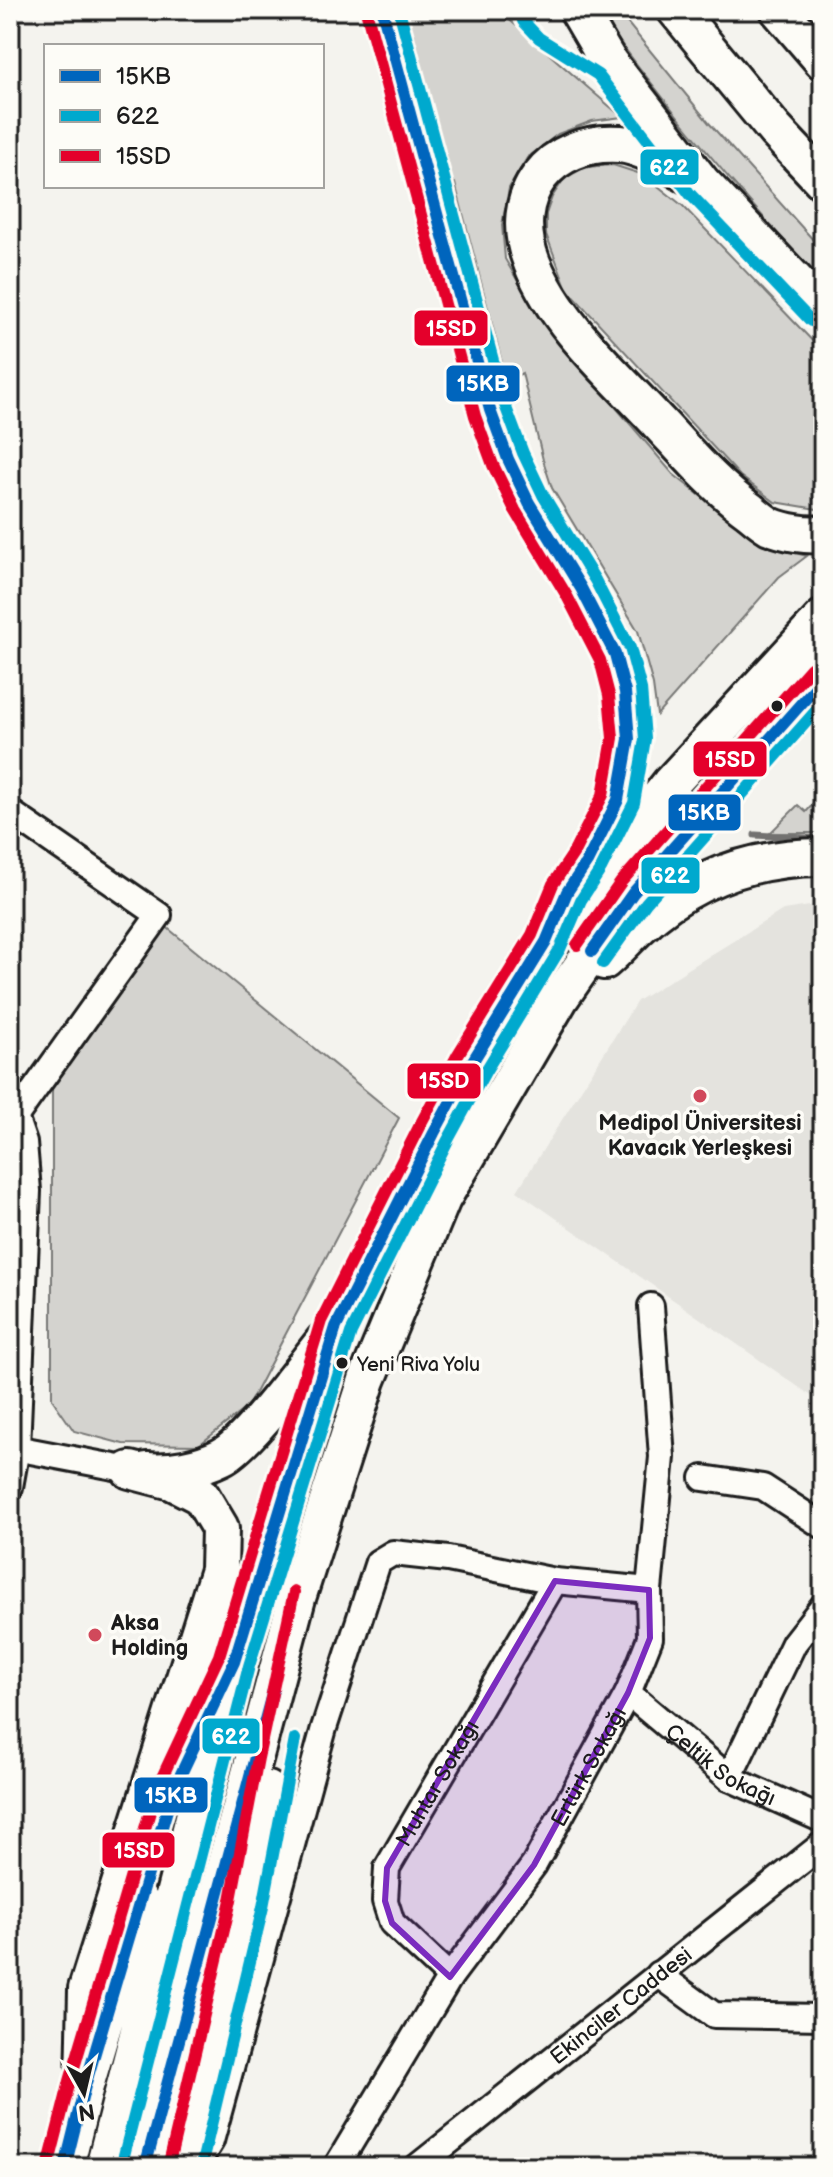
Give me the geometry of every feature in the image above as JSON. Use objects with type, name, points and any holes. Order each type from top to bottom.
[{"type":"highway","points":[[382,10],[490,410],[529,503],[604,627],[625,692],[629,739],[618,800],[587,862],[567,892],[546,942]]},
{"type":"highway","points":[[578,10],[609,63],[702,183],[823,310]]},
{"type":"highway","points":[[676,10],[775,130],[823,181]]},
{"type":"highway","points":[[779,10],[823,61]]},
{"type":"highway","points":[[702,183],[646,152],[623,144],[574,149],[551,163],[534,183],[526,203],[525,230],[530,260],[548,296],[575,333],[723,492],[770,526],[812,536],[823,534]]},
{"type":"highway","points":[[104,2167],[234,1662],[336,1327],[471,1064],[546,942],[670,784],[823,618]]},
{"type":"highway","points":[[145,2167],[297,1598],[367,1380],[442,1199],[560,998],[633,893],[823,679]]},
{"type":"highway","points":[[560,998],[641,925],[711,877],[766,861],[823,857]]},
{"type":"highway","points":[[130,1470],[167,1473],[222,1457],[250,1431],[336,1327]]},
{"type":"highway","points":[[85,2086],[87,1989],[219,1570],[220,1528],[201,1496],[172,1481],[130,1470]]},
{"type":"highway","points":[[185,2167],[247,1903],[274,1761],[336,1476]]},
{"type":"highway","points":[[65,2167],[85,2086],[172,1793],[234,1662]]},
{"type":"street","points":[[10,812],[159,915],[12,1115],[24,1143],[28,1191],[10,1487]]},
{"type":"street","name":"Ertürk Sokağı","points":[[336,2167],[450,1977],[534,1865],[628,1693],[650,1638],[649,1590],[662,1457],[651,1306]]},
{"type":"street","points":[[14,1447],[130,1470]]},
{"type":"street","points":[[703,1478],[763,1487],[823,1526]]},
{"type":"street","points":[[195,2167],[211,2141],[324,1728],[378,1562],[393,1553],[448,1559],[555,1581],[649,1590]]},
{"type":"street","name":"Muhtar Sokağı","points":[[450,1977],[392,1923],[385,1901],[387,1868],[555,1581]]},
{"type":"street","points":[[729,1778],[794,1643],[823,1606]]},
{"type":"street","name":"Çeltik Sokaḡı","points":[[628,1693],[729,1778],[823,1820]]},
{"type":"street","name":"Ekinciler Caddesi","points":[[417,2167],[823,1844]]},
{"type":"street","points":[[658,1974],[714,2015],[823,2017]]},
{"type":"highlighted area","points":[[555,1581],[649,1590],[650,1638],[628,1693],[534,1865],[450,1977],[392,1923],[385,1901],[387,1868]]},
{"type":"shaded area","points":[[398,10],[498,10],[622,117],[592,121],[558,134],[527,158],[509,188],[502,225],[505,259],[539,318],[673,474],[761,544],[807,556],[779,577],[657,715],[653,685],[638,631],[552,488],[522,373],[507,381],[455,183],[442,184]]},
{"type":"shaded area","points":[[596,10],[617,10],[709,123],[823,251],[823,282],[705,150]]},
{"type":"shaded area","points":[[613,165],[644,175],[683,206],[823,352],[823,510],[775,502],[740,476],[567,289],[546,234],[546,214],[552,197],[564,179],[585,167]]},
{"type":"shaded area","points":[[823,793],[823,833],[770,833],[798,805],[806,812]]},
{"type":"shaded area","name":"Medipol Üniversitesi Kavacık Yerleşkesi","points":[[823,904],[823,1404],[517,1191],[637,1001],[783,910]]},
{"type":"shaded area","points":[[164,925],[399,1118],[248,1406],[199,1445],[123,1444],[74,1431],[52,1399],[52,1087]]},
{"type":"waterway","points":[[755,835],[823,839]]},
{"type":"transit line","name":"15KB","points":[[65,2167],[85,2086],[172,1793],[234,1662],[336,1327],[434,1133],[471,1064],[546,942],[567,892],[587,862],[618,800],[629,739],[625,692],[615,654],[581,588],[529,503],[490,410],[382,10]]},
{"type":"transit line","name":"622","points":[[121,2167],[249,1666],[351,1333],[448,1140],[485,1072],[560,949],[581,900],[601,869],[634,803],[645,739],[641,689],[630,648],[595,580],[543,495],[505,405],[399,10]]},
{"type":"transit line","name":"15SD","points":[[49,2163],[70,2081],[157,1788],[219,1656],[321,1321],[420,1125],[457,1056],[532,935],[553,884],[573,854],[603,795],[613,738],[609,695],[600,660],[567,596],[515,510],[493,465],[475,416],[367,14]]},
{"type":"transit line","name":"622","points":[[523,21],[539,38],[598,75],[690,194],[811,321]]},
{"type":"transit line","name":"15SD","points":[[577,945],[621,882],[811,668]]},
{"type":"transit line","name":"15KB","points":[[592,951],[633,893],[823,679]]},
{"type":"transit line","name":"622","points":[[603,963],[646,903],[823,703]]},
{"type":"transit line","name":"15SD","points":[[169,2163],[231,1900],[294,1592]]},
{"type":"transit line","name":"15KB","points":[[145,2167],[273,1690]]},
{"type":"transit line","name":"622","points":[[201,2167],[263,1907],[295,1739]]},
{"type":"place","name":"Medipol Üniversitesi Kavacık Yerleşkesi","points":[[700,1096]]},
{"type":"place","name":"Yeni Riva Yolu","points":[[342,1363]]},
{"type":"place","name":"Aksa Holding","points":[[95,1635]]}]
